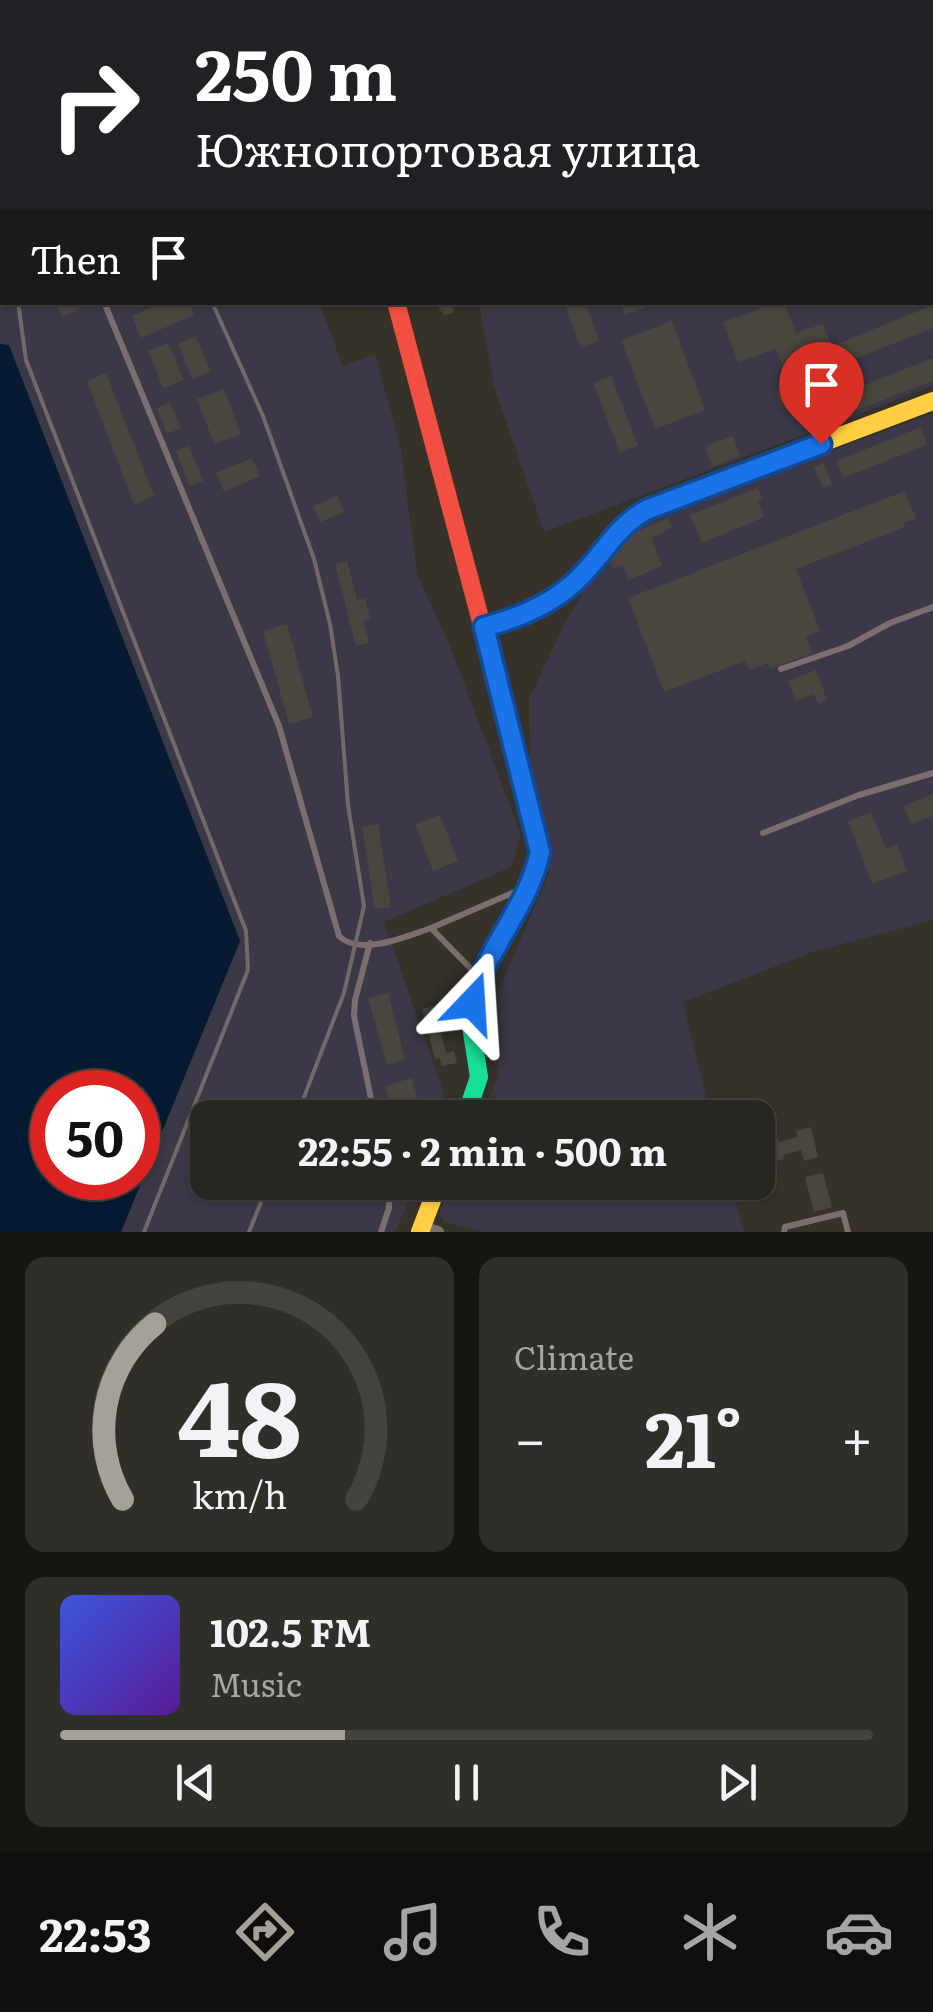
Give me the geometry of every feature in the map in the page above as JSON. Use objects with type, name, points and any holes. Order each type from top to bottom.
[{"type":"main road","points":[[397,305],[540,852],[537,866],[479,977],[471,1026],[478,1077],[471,1100]]},
{"type":"main road","points":[[484,627],[514,619],[556,597],[580,578],[623,523],[646,510],[933,401]]},
{"type":"main road","points":[[426,1230],[434,1200]]},
{"type":"lane","points":[[105,305],[278,726],[334,925],[344,942],[393,940],[526,888]]},
{"type":"lane","points":[[781,669],[848,646],[890,623],[933,607]]},
{"type":"lane","points":[[763,834],[859,795],[933,773]]},
{"type":"lane","points":[[431,928],[479,977]]},
{"type":"lane","points":[[370,943],[354,1016],[371,1100]]},
{"type":"lane","points":[[381,1232],[390,1200]]},
{"type":"lane","points":[[784,1232],[785,1226],[843,1213],[848,1232]]},
{"type":"shaded area","points":[[0,305],[320,305],[343,366],[375,354],[401,449],[417,574],[452,651],[521,835],[511,867],[384,922],[446,1100],[190,1100],[190,1200],[409,1200],[395,1232],[121,1232],[134,1200],[160,1200],[160,1137],[240,941],[9,346],[0,344]]},
{"type":"shaded area","points":[[479,305],[933,305],[933,386],[544,532],[494,386]]},
{"type":"shaded area","points":[[933,413],[933,920],[815,951],[683,1002],[707,1100],[488,1100],[498,1076],[498,992],[550,871],[530,759],[529,699],[567,619],[628,526]]},
{"type":"shaded area","points":[[445,1200],[735,1200],[744,1232],[484,1232],[444,1222],[439,1213]]},
{"type":"water","points":[[0,344],[9,345],[240,941],[160,1137],[160,1070],[30,1070],[30,1200],[134,1200],[121,1232],[0,1232]]},
{"type":"building","points":[[57,305],[78,305],[80,310],[62,317]]},
{"type":"building","points":[[157,305],[190,305],[194,315],[141,338],[132,316]]},
{"type":"building","points":[[440,305],[453,305],[453,313],[445,315]]},
{"type":"building","points":[[565,305],[586,305],[599,341],[581,348]]},
{"type":"building","points":[[621,305],[652,305],[625,315]]},
{"type":"building","points":[[759,305],[785,305],[796,333],[823,324],[832,346],[933,305],[933,328],[839,365],[843,375],[814,386],[811,375],[802,378],[808,394],[781,405],[776,392],[790,386],[776,349],[738,362],[723,322],[760,309]]},
{"type":"building","points":[[672,321],[705,410],[655,429],[621,340]]},
{"type":"building","points":[[196,336],[211,372],[192,379],[178,344]]},
{"type":"building","points":[[168,343],[184,380],[163,388],[148,351]]},
{"type":"building","points":[[933,358],[933,381],[852,412],[844,393]]},
{"type":"building","points":[[106,373],[154,496],[134,504],[87,381]]},
{"type":"building","points":[[611,376],[638,446],[620,452],[593,383]]},
{"type":"building","points":[[224,389],[241,434],[214,444],[197,399]]},
{"type":"building","points":[[170,402],[181,428],[167,434],[157,408]]},
{"type":"building","points":[[921,427],[927,445],[843,478],[836,461]]},
{"type":"building","points":[[733,436],[740,456],[712,467],[705,446]]},
{"type":"building","points":[[189,446],[203,481],[189,486],[176,451]]},
{"type":"building","points":[[252,458],[260,476],[224,492],[216,473]]},
{"type":"building","points":[[824,463],[832,484],[823,488],[814,467]]},
{"type":"building","points":[[758,488],[764,517],[702,543],[690,515]]},
{"type":"building","points":[[905,491],[916,519],[903,523],[905,527],[796,569],[820,631],[806,637],[812,653],[770,669],[768,663],[749,670],[745,661],[664,692],[628,598]]},
{"type":"building","points":[[338,496],[344,512],[320,522],[313,506]]},
{"type":"building","points":[[668,518],[672,527],[652,538],[662,566],[628,580],[623,565],[613,568],[607,556],[621,551],[619,546],[626,536]]},
{"type":"building","points":[[347,561],[357,600],[365,598],[370,619],[363,620],[369,643],[356,646],[335,564]]},
{"type":"building","points":[[287,624],[313,717],[289,724],[263,631]]},
{"type":"building","points":[[816,670],[827,700],[818,704],[814,694],[796,701],[788,681]]},
{"type":"building","points":[[933,794],[933,816],[911,824],[904,806]]},
{"type":"building","points":[[871,812],[886,849],[897,844],[907,871],[872,884],[848,821]]},
{"type":"building","points":[[440,815],[458,861],[433,871],[415,824]]},
{"type":"building","points":[[378,824],[391,907],[375,909],[362,827]]},
{"type":"building","points":[[388,993],[405,1059],[387,1065],[368,998]]},
{"type":"building","points":[[434,1006],[446,1053],[454,1051],[457,1063],[442,1066],[439,1058],[435,1059],[422,1009]]},
{"type":"building","points":[[412,1078],[418,1100],[389,1100],[385,1086]]},
{"type":"building","points":[[811,1127],[818,1157],[804,1161],[801,1150],[775,1161],[775,1138],[779,1142],[798,1137],[796,1131]]},
{"type":"building","points":[[823,1173],[832,1207],[814,1212],[805,1177]]},
{"type":"railway","points":[[18,305],[26,360],[246,931],[248,970],[144,1232]]},
{"type":"railway","points":[[213,305],[263,416],[314,559],[338,676],[348,805],[364,906],[344,993],[303,1100]]},
{"type":"railway","points":[[249,1232],[262,1200]]},
{"type":"traffic: fast","points":[[471,1100],[479,1077],[471,1026],[479,977],[529,883],[540,852],[509,727]]},
{"type":"traffic: slow","points":[[485,627],[524,614],[560,594],[647,509],[933,401]]},
{"type":"traffic: slow","points":[[420,1232],[432,1200]]},
{"type":"traffic: jam","points":[[397,305],[509,727]]},
{"type":"route","points":[[472,1003],[479,977],[529,883],[540,852],[484,627],[514,619],[556,597],[580,578],[623,523],[646,510],[821,444]]}]
